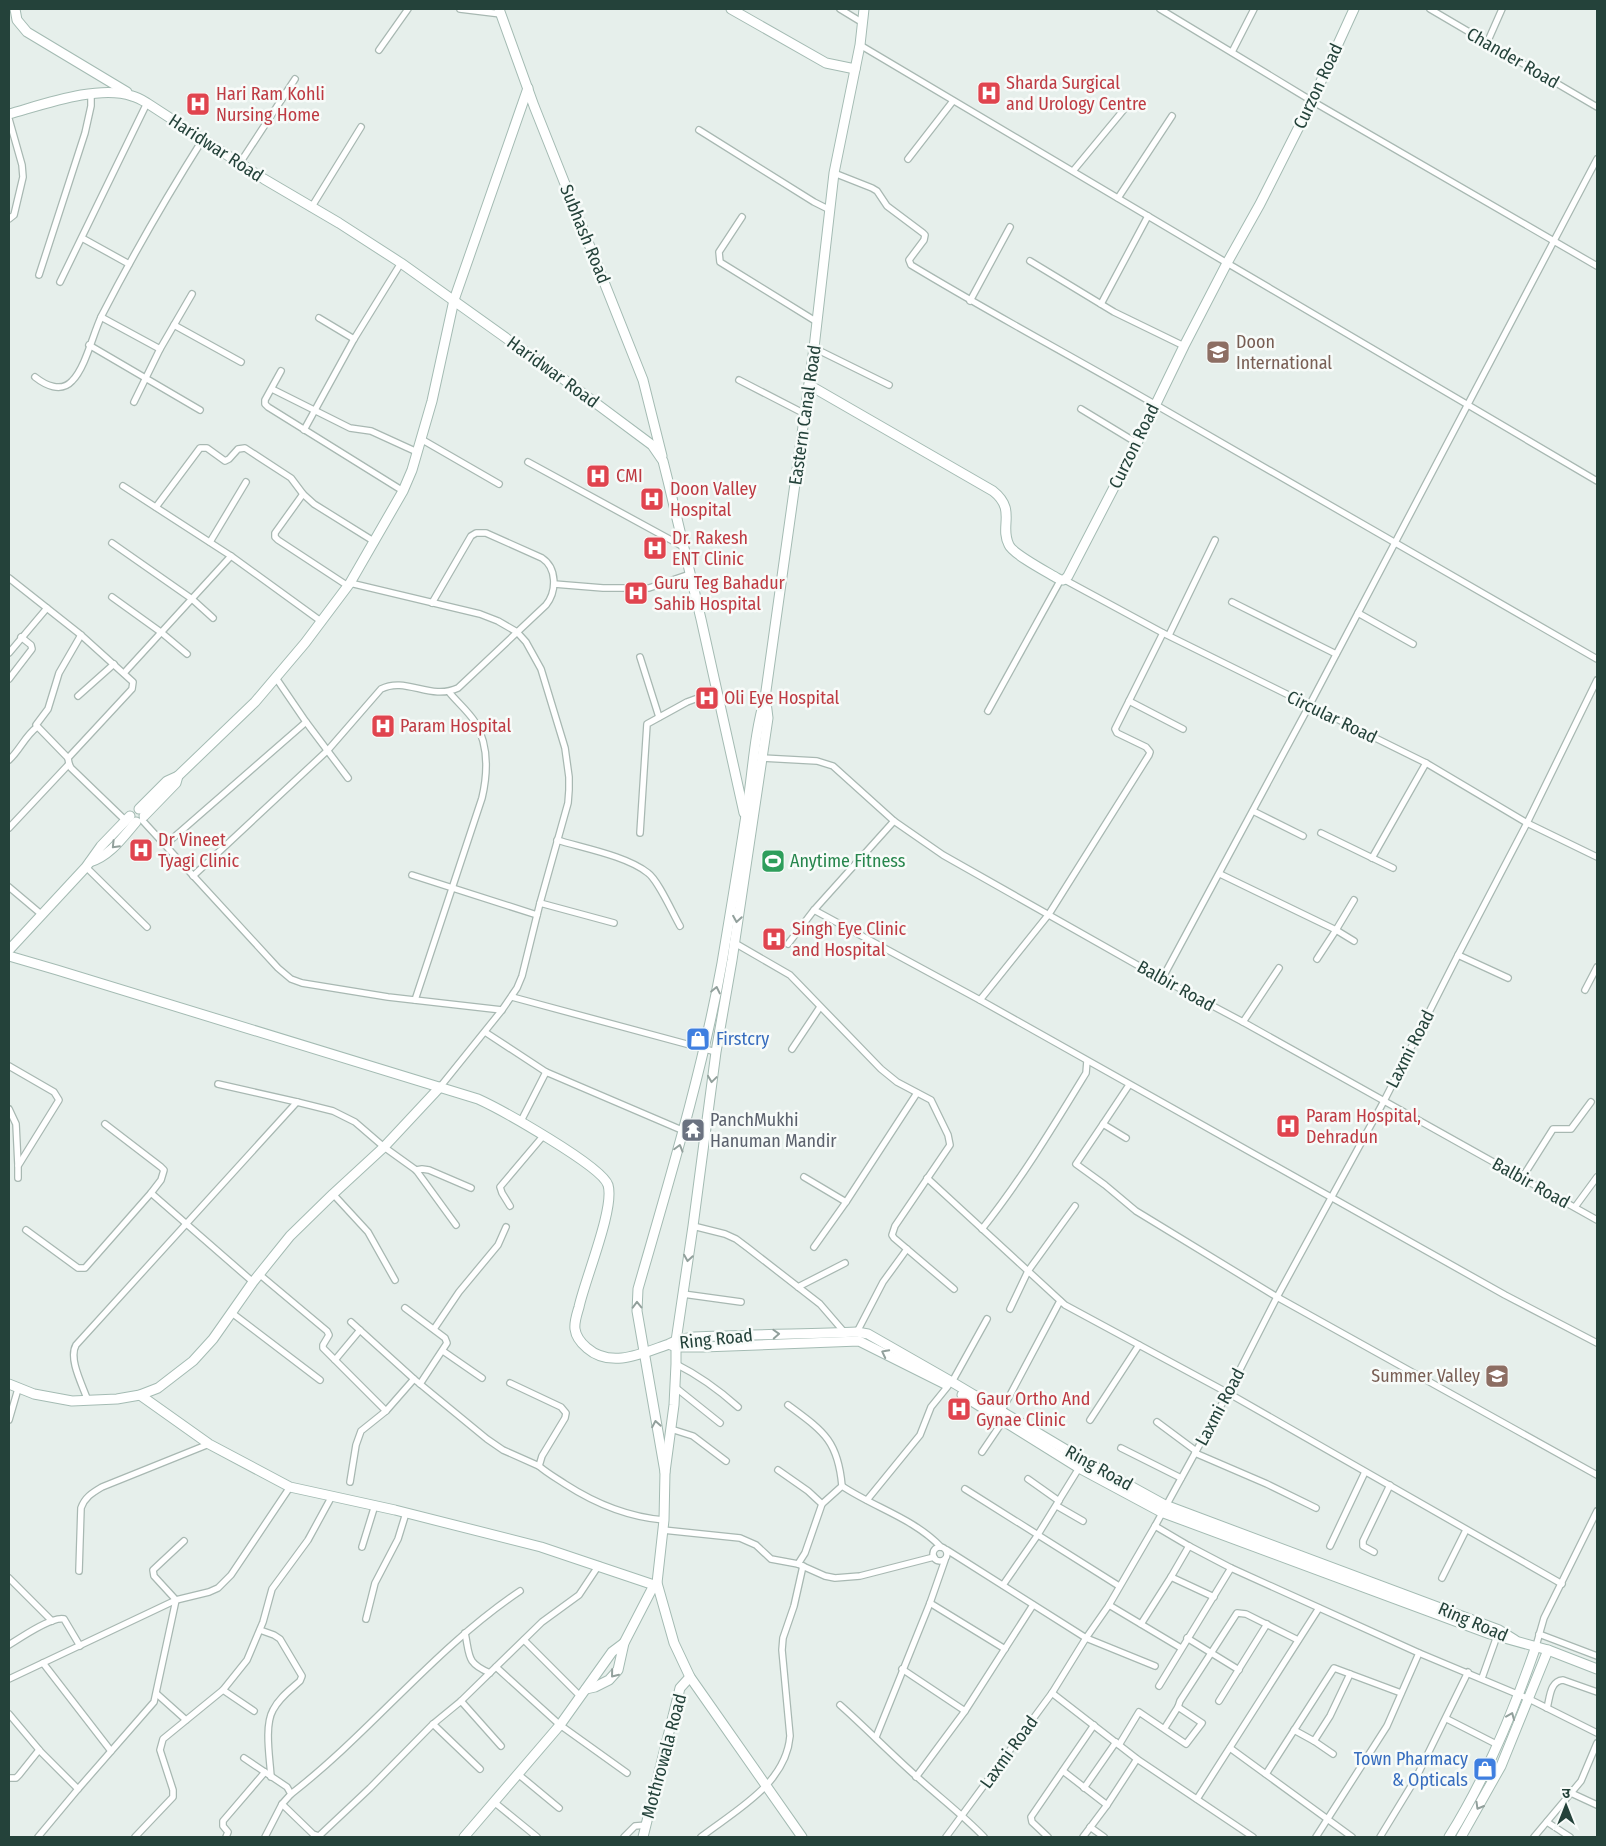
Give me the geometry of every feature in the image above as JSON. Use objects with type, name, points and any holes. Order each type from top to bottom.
[{"type":"street","points":[[15,9],[18,20],[27,32],[131,95]]},
{"type":"street","points":[[379,50],[408,9]]},
{"type":"street","points":[[460,9],[500,11]]},
{"type":"street","points":[[731,9],[826,63],[855,69]]},
{"type":"street","points":[[840,9],[863,23]]},
{"type":"street","name":"Eastern Canal Road","points":[[749,821],[759,717],[765,698],[805,414],[834,173],[860,45],[864,9]]},
{"type":"street","points":[[1160,9],[1312,101],[1597,266]]},
{"type":"street","points":[[1232,52],[1254,9]]},
{"type":"street","name":"Curzon Road","points":[[1063,580],[1068,576],[1137,443],[1226,263],[1260,204],[1312,101],[1354,9]]},
{"type":"street","name":"Chander Road","points":[[1430,9],[1597,107]]},
{"type":"street","points":[[1487,43],[1502,9]]},
{"type":"street","name":"Subhash Road","points":[[500,11],[528,88],[644,380],[663,461]]},
{"type":"street","points":[[860,45],[1226,263],[1596,479]]},
{"type":"street","points":[[240,163],[295,79]]},
{"type":"street","points":[[9,950],[88,864],[101,846],[136,817],[167,781],[178,776],[255,702],[322,622],[349,585],[376,542],[403,492],[417,452],[432,401],[454,300],[528,88]]},
{"type":"street","name":"Haridwar Road","points":[[9,114],[91,93],[109,92],[131,95],[147,102],[401,264],[454,300],[652,445],[663,461],[749,821],[729,940]]},
{"type":"street","points":[[39,275],[85,133],[91,93]]},
{"type":"street","points":[[908,159],[953,101]]},
{"type":"street","points":[[60,282],[147,102]]},
{"type":"street","points":[[1073,171],[1126,107]]},
{"type":"street","points":[[1118,198],[1172,116]]},
{"type":"street","points":[[9,119],[22,165],[22,177],[14,215],[9,219]]},
{"type":"street","points":[[312,208],[362,127]]},
{"type":"street","points":[[699,130],[814,202],[830,210]]},
{"type":"street","points":[[35,377],[43,384],[56,388],[66,386],[72,382],[90,346],[101,317],[170,192],[203,139]]},
{"type":"street","points":[[1162,979],[1220,874],[1395,544],[1597,158]]},
{"type":"street","points":[[834,173],[872,188],[887,206],[923,233],[925,238],[909,263],[970,301],[1155,404],[1597,659]]},
{"type":"street","points":[[742,216],[719,252],[720,262],[817,322]]},
{"type":"street","points":[[1101,304],[1148,216]]},
{"type":"street","points":[[970,301],[1010,227]]},
{"type":"street","points":[[82,238],[130,264]]},
{"type":"street","points":[[1030,261],[1101,304],[1184,346]]},
{"type":"street","points":[[304,430],[354,339],[401,264]]},
{"type":"street","points":[[134,402],[160,350],[192,294]]},
{"type":"street","points":[[101,317],[160,350]]},
{"type":"street","points":[[319,318],[354,339]]},
{"type":"street","points":[[174,325],[241,362]]},
{"type":"street","points":[[90,346],[200,410]]},
{"type":"street","points":[[814,348],[889,385]]},
{"type":"street","points":[[281,371],[265,400],[265,404],[403,492]]},
{"type":"street","points":[[739,380],[805,414]]},
{"type":"street","points":[[809,384],[1001,497],[1006,512],[1009,545],[1012,550],[1063,580],[988,711]]},
{"type":"street","points":[[272,390],[350,428],[371,431],[417,452]]},
{"type":"street","points":[[1081,409],[1137,443]]},
{"type":"street","points":[[421,439],[499,484]]},
{"type":"street","points":[[156,506],[202,447],[207,448],[225,461],[238,449],[248,449],[291,478],[303,494],[314,504],[376,542]]},
{"type":"street","points":[[528,462],[682,546]]},
{"type":"street","points":[[210,542],[246,482]]},
{"type":"street","points":[[123,486],[231,556],[322,622]]},
{"type":"street","points":[[9,1384],[55,1398],[88,1401],[140,1395],[158,1388],[193,1361],[213,1339],[253,1282],[290,1236],[384,1147],[440,1087],[512,997],[522,976],[568,803],[569,790],[565,748],[541,669],[526,642],[508,626],[489,617],[349,585],[278,540],[275,537],[275,533],[303,494]]},
{"type":"street","points":[[193,876],[328,750],[381,689],[390,684],[433,692],[449,692],[458,688],[551,599],[554,584],[550,566],[542,558],[486,533],[476,533],[472,536],[432,603]]},
{"type":"street","points":[[980,1000],[1049,914],[1149,755],[1150,752],[1146,747],[1115,731],[1116,727],[1215,540]]},
{"type":"street","points":[[112,542],[192,599],[213,618]]},
{"type":"street","points":[[124,673],[231,556]]},
{"type":"street","points":[[554,584],[603,588],[649,588],[690,574]]},
{"type":"street","points":[[9,578],[81,635],[133,682],[132,689],[9,828]]},
{"type":"street","name":"Circular Road","points":[[1063,580],[1166,634],[1426,763],[1527,823],[1597,858]]},
{"type":"street","points":[[112,596],[162,632],[187,654]]},
{"type":"street","points":[[1232,602],[1336,654]]},
{"type":"street","points":[[9,652],[46,608]]},
{"type":"street","points":[[1358,613],[1413,644]]},
{"type":"street","points":[[9,760],[20,748],[27,736],[37,727],[37,723],[48,709],[58,673],[81,635]]},
{"type":"street","points":[[9,679],[32,648],[21,637]]},
{"type":"street","points":[[640,657],[659,717]]},
{"type":"street","points":[[78,696],[114,664]]},
{"type":"street","points":[[276,678],[348,778]]},
{"type":"street","name":"Laxmi Road","points":[[946,1837],[1052,1693],[1109,1605],[1154,1526],[1228,1393],[1277,1296],[1330,1198],[1384,1102],[1458,954],[1527,823],[1597,680]]},
{"type":"street","points":[[640,833],[645,728],[650,722],[687,702],[717,691]]},
{"type":"street","points":[[414,1000],[482,798],[487,769],[482,737],[474,721],[449,692]]},
{"type":"street","points":[[749,821],[768,718],[765,698]]},
{"type":"street","points":[[1129,701],[1183,729]]},
{"type":"street","points":[[165,845],[306,722]]},
{"type":"street","points":[[37,727],[68,761],[136,817],[165,845],[278,968],[291,979],[302,983],[414,1000],[502,1010]]},
{"type":"street","name":"Balbir Road","points":[[762,758],[817,762],[833,766],[894,821],[943,855],[1162,979],[1243,1022],[1597,1220]]},
{"type":"street","points":[[1372,858],[1426,763]]},
{"type":"street","points":[[1253,811],[1304,836]]},
{"type":"street","points":[[788,944],[814,910],[894,821]]},
{"type":"street","points":[[1321,834],[1393,868]]},
{"type":"street","points":[[557,840],[621,860],[649,874],[680,926]]},
{"type":"street","points":[[88,864],[147,927]]},
{"type":"street","points":[[1220,874],[1336,930],[1354,941]]},
{"type":"street","points":[[412,875],[537,915]]},
{"type":"street","points":[[9,888],[41,914]]},
{"type":"street","points":[[1317,958],[1354,900]]},
{"type":"street","points":[[540,903],[614,923]]},
{"type":"street","points":[[814,910],[980,1000],[1330,1198],[1531,1309],[1597,1343]]},
{"type":"street","points":[[729,940],[790,975],[881,1069],[897,1082],[930,1100],[950,1140],[950,1145],[892,1231],[894,1238],[954,1288]]},
{"type":"street","points":[[583,1692],[609,1680],[618,1670],[624,1643],[656,1584],[664,1525],[664,1472],[637,1311],[638,1289],[684,1131],[704,1050],[722,962],[729,940]]},
{"type":"street","points":[[664,1472],[672,1429],[676,1364],[674,1344],[693,1226],[729,940]]},
{"type":"street","points":[[1458,954],[1508,978]]},
{"type":"street","points":[[9,956],[478,1099],[521,1121],[596,1170],[608,1185],[606,1214],[576,1320],[575,1329],[578,1340],[598,1356],[616,1359],[674,1344]]},
{"type":"street","points":[[1585,990],[1597,967]]},
{"type":"street","points":[[1243,1022],[1278,968]]},
{"type":"street","points":[[512,997],[716,1052]]},
{"type":"street","points":[[792,1049],[820,1007]]},
{"type":"street","points":[[485,1032],[546,1072],[684,1131]]},
{"type":"street","points":[[982,1230],[1011,1192],[1046,1138],[1086,1073],[1087,1062]]},
{"type":"street","points":[[9,1066],[54,1092],[59,1100],[18,1166]]},
{"type":"street","points":[[521,1121],[546,1072]]},
{"type":"street","points":[[218,1084],[321,1107],[345,1116],[416,1170],[456,1225]]},
{"type":"street","points":[[1129,1086],[1076,1164],[1136,1211],[1277,1296],[1597,1475]]},
{"type":"street","points":[[814,1247],[846,1202],[917,1093]]},
{"type":"street","points":[[88,1401],[73,1358],[74,1349],[297,1102]]},
{"type":"street","points":[[1522,1178],[1553,1129],[1571,1129],[1591,1102]]},
{"type":"street","points":[[9,1109],[16,1124],[18,1178]]},
{"type":"street","points":[[26,1230],[78,1268],[86,1268],[152,1193],[163,1176],[164,1170],[162,1167],[105,1124]]},
{"type":"street","points":[[1103,1124],[1126,1138]]},
{"type":"street","points":[[510,1206],[500,1187],[544,1136]]},
{"type":"street","points":[[416,1170],[429,1170],[471,1188]]},
{"type":"street","points":[[804,1177],[846,1202]]},
{"type":"street","points":[[1575,1207],[1597,1177]]},
{"type":"street","points":[[927,1178],[1065,1305],[1228,1393],[1562,1584]]},
{"type":"street","points":[[152,1193],[253,1282]]},
{"type":"street","points":[[333,1194],[368,1232],[395,1280]]},
{"type":"street","points":[[1010,1309],[1028,1271],[1075,1206]]},
{"type":"street","points":[[693,1226],[736,1239],[820,1304],[845,1332]]},
{"type":"street","points":[[434,1329],[460,1292],[498,1246],[506,1227]]},
{"type":"street","points":[[857,1332],[883,1282],[907,1249]]},
{"type":"street","points":[[798,1286],[845,1263]]},
{"type":"street","points":[[259,1274],[326,1331],[329,1335],[322,1348],[386,1411]]},
{"type":"street","points":[[683,1294],[741,1302]]},
{"type":"street","points":[[982,1452],[1060,1301]]},
{"type":"street","points":[[405,1308],[434,1329],[447,1343],[420,1384]]},
{"type":"street","points":[[232,1314],[320,1380]]},
{"type":"street","points":[[867,1500],[920,1435],[931,1407],[950,1384],[987,1319]]},
{"type":"street","points":[[351,1322],[414,1380],[495,1445],[539,1466],[595,1502],[634,1517],[664,1525],[740,1538],[756,1544],[771,1559],[801,1565],[825,1576],[843,1578],[860,1576],[934,1558],[938,1561],[945,1560]]},
{"type":"street","points":[[336,1360],[360,1330]]},
{"type":"street","name":"Ring Road","points":[[674,1344],[738,1335],[845,1332],[868,1334],[880,1339],[1002,1416],[1163,1508],[1499,1630],[1516,1640]]},
{"type":"street","name":"Ring Road","points":[[674,1344],[859,1341],[950,1384]]},
{"type":"street","points":[[1090,1420],[1139,1345]]},
{"type":"street","points":[[442,1351],[482,1378]]},
{"type":"street","points":[[676,1364],[698,1375],[738,1407]]},
{"type":"street","points":[[350,1482],[356,1445],[361,1432],[386,1411],[414,1380]]},
{"type":"street","points":[[510,1383],[561,1407],[566,1413],[565,1418],[542,1456],[539,1466]]},
{"type":"street","points":[[675,1387],[720,1424]]},
{"type":"street","points":[[9,1420],[18,1388]]},
{"type":"street","points":[[140,1395],[209,1444],[290,1487],[406,1513],[541,1547],[656,1584]]},
{"type":"street","points":[[788,1405],[819,1428],[834,1448],[839,1460],[842,1486]]},
{"type":"street","name":"Ring Road","points":[[1002,1416],[1079,1468],[1163,1508],[1497,1636],[1536,1646],[1597,1669]]},
{"type":"street","points":[[1157,1422],[1195,1452],[1316,1508]]},
{"type":"street","points":[[672,1429],[693,1436],[726,1461]]},
{"type":"street","points":[[79,1571],[84,1500],[102,1487],[209,1444]]},
{"type":"street","points":[[1121,1448],[1181,1478]]},
{"type":"street","points":[[1003,1585],[1037,1536],[1079,1468]]},
{"type":"street","points":[[778,1470],[808,1491],[822,1504]]},
{"type":"street","points":[[1330,1546],[1365,1472]]},
{"type":"street","points":[[1028,1479],[1083,1521]]},
{"type":"street","points":[[842,1486],[920,1528],[941,1547],[1086,1638],[1154,1666]]},
{"type":"street","points":[[701,1837],[766,1787],[777,1773],[789,1743],[782,1650],[784,1633],[794,1606],[801,1565],[822,1504],[842,1486]]},
{"type":"street","points":[[1374,1552],[1363,1546],[1363,1541],[1390,1486]]},
{"type":"street","points":[[9,1679],[176,1600],[214,1590],[225,1582],[290,1487]]},
{"type":"street","points":[[964,1489],[1119,1586]]},
{"type":"street","points":[[135,1837],[173,1797],[174,1790],[160,1750],[161,1742],[223,1690],[242,1668],[260,1630],[272,1588],[308,1540],[332,1496]]},
{"type":"street","points":[[362,1547],[375,1506]]},
{"type":"street","points":[[1449,1837],[1498,1745],[1519,1695],[1544,1618],[1597,1511]]},
{"type":"street","points":[[366,1619],[375,1583],[398,1539],[406,1513]]},
{"type":"street","points":[[1154,1526],[1231,1568],[1419,1653],[1529,1699],[1597,1732]]},
{"type":"street","points":[[1442,1578],[1466,1530]]},
{"type":"street","points":[[176,1600],[152,1573],[155,1567],[184,1541]]},
{"type":"street","points":[[1141,1624],[1189,1546]]},
{"type":"street","points":[[934,1558],[934,1551],[941,1547]]},
{"type":"street","points":[[876,1737],[930,1603],[947,1556],[947,1550]]},
{"type":"street","points":[[282,1804],[313,1834],[319,1836],[370,1788],[433,1724],[461,1701],[542,1622],[579,1595],[599,1566]]},
{"type":"street","points":[[1159,1686],[1231,1568]]},
{"type":"street","points":[[1171,1577],[1214,1597]]},
{"type":"street","points":[[9,1578],[52,1621]]},
{"type":"street","points":[[656,1584],[674,1643],[690,1677],[802,1837]]},
{"type":"street","points":[[265,1837],[282,1804],[290,1794],[318,1773],[367,1728],[465,1633],[520,1591]]},
{"type":"street","points":[[38,1837],[149,1709],[157,1694],[176,1600]]},
{"type":"street","points":[[930,1603],[1005,1649]]},
{"type":"street","points":[[916,1776],[965,1711],[1033,1605]]},
{"type":"street","points":[[1109,1605],[1181,1648]]},
{"type":"street","points":[[1197,1799],[1320,1608]]},
{"type":"street","points":[[1164,1729],[1210,1653],[1237,1613],[1246,1614],[1298,1640]]},
{"type":"street","points":[[9,1645],[60,1618],[64,1619],[80,1646]]},
{"type":"street","points":[[1219,1702],[1267,1624]]},
{"type":"street","points":[[260,1630],[274,1635],[280,1640],[302,1676],[300,1681],[278,1702],[270,1715],[271,1777]]},
{"type":"street","points":[[465,1633],[471,1661],[478,1668],[490,1673]]},
{"type":"street","points":[[1539,1634],[1597,1656]]},
{"type":"street","points":[[1482,1678],[1497,1636]]},
{"type":"street","points":[[1187,1638],[1239,1670]]},
{"type":"street","points":[[524,1640],[583,1692]]},
{"type":"street","points":[[464,1837],[560,1725],[612,1652],[624,1643]]},
{"type":"street","points":[[1461,1837],[1501,1766],[1548,1650]]},
{"type":"street","points":[[1316,1837],[1387,1726],[1419,1653]]},
{"type":"street","points":[[43,1663],[111,1751]]},
{"type":"street","points":[[496,1667],[560,1725],[627,1773]]},
{"type":"street","points":[[1266,1774],[1334,1668],[1401,1693]]},
{"type":"street","points":[[902,1669],[965,1711]]},
{"type":"street","points":[[1380,1837],[1416,1778],[1468,1672]]},
{"type":"street","points":[[1314,1741],[1330,1716],[1350,1674]]},
{"type":"street","name":"Mothrowala Road","points":[[643,1837],[680,1688],[690,1677]]},
{"type":"street","points":[[1547,1708],[1553,1686],[1558,1680],[1564,1680],[1597,1692]]},
{"type":"street","points":[[223,1690],[254,1711]]},
{"type":"street","points":[[1052,1693],[1137,1759],[1254,1837]]},
{"type":"street","points":[[157,1694],[186,1720]]},
{"type":"street","points":[[461,1701],[501,1746]]},
{"type":"street","points":[[840,1706],[876,1737],[916,1776],[963,1815],[984,1837]]},
{"type":"street","points":[[1084,1788],[1139,1712],[1186,1744],[1202,1723],[1178,1707]]},
{"type":"street","points":[[9,1714],[39,1750],[78,1789]]},
{"type":"street","points":[[1446,1719],[1498,1745]]},
{"type":"street","points":[[433,1724],[480,1769]]},
{"type":"street","points":[[1048,1837],[1032,1822],[1030,1817],[1094,1725]]},
{"type":"street","points":[[1294,1730],[1333,1754]]},
{"type":"street","points":[[1534,1837],[1572,1793],[1585,1773],[1597,1743]]},
{"type":"street","points":[[1230,1748],[1352,1837]]},
{"type":"street","points":[[9,1778],[16,1778],[39,1750]]},
{"type":"street","points":[[244,1758],[287,1787],[290,1794]]},
{"type":"street","points":[[1083,1837],[1107,1806],[1137,1759]]},
{"type":"street","points":[[1063,1771],[1107,1806]]},
{"type":"street","points":[[226,1837],[228,1832],[223,1826],[223,1821],[265,1772]]},
{"type":"street","points":[[518,1774],[559,1808]]},
{"type":"street","points":[[1572,1793],[1597,1805]]},
{"type":"street","points":[[494,1802],[536,1837]]},
{"type":"street","points":[[1547,1822],[1570,1837]]},
{"type":"street","points":[[624,1837],[635,1826],[647,1825]]},
{"type":"street","points":[[1090,1827],[1104,1837]]},
{"type":"place","name":"Sharda Surgical and Urology Centre","points":[[989,93]]},
{"type":"place","name":"Hari Ram Kohli Nursing Home","points":[[198,104]]},
{"type":"place","name":"Doon International","points":[[1218,352]]},
{"type":"place","name":"CMI","points":[[598,476]]},
{"type":"place","name":"Doon Valley Hospital","points":[[652,499]]},
{"type":"place","name":"Dr. Rakesh ENT Clinic","points":[[655,548]]},
{"type":"place","name":"Guru Teg Bahadur Sahib Hospital","points":[[636,593]]},
{"type":"place","name":"Oli Eye Hospital","points":[[707,698]]},
{"type":"place","name":"Param Hospital","points":[[383,726]]},
{"type":"place","name":"Dr Vineet Tyagi Clinic","points":[[141,850]]},
{"type":"place","name":"Anytime Fitness","points":[[773,861]]},
{"type":"place","name":"Singh Eye Clinic and Hospital","points":[[774,939]]},
{"type":"place","name":"Firstcry","points":[[698,1039]]},
{"type":"place","name":"Param Hospital, Dehradun","points":[[1288,1126]]},
{"type":"place","name":"PanchMukhi Hanuman Mandir","points":[[693,1130]]},
{"type":"place","name":"Summer Valley","points":[[1497,1376]]},
{"type":"place","name":"Gaur Ortho And Gynae Clinic","points":[[959,1409]]},
{"type":"place","name":"Town Pharmacy & Opticals","points":[[1485,1769]]}]
